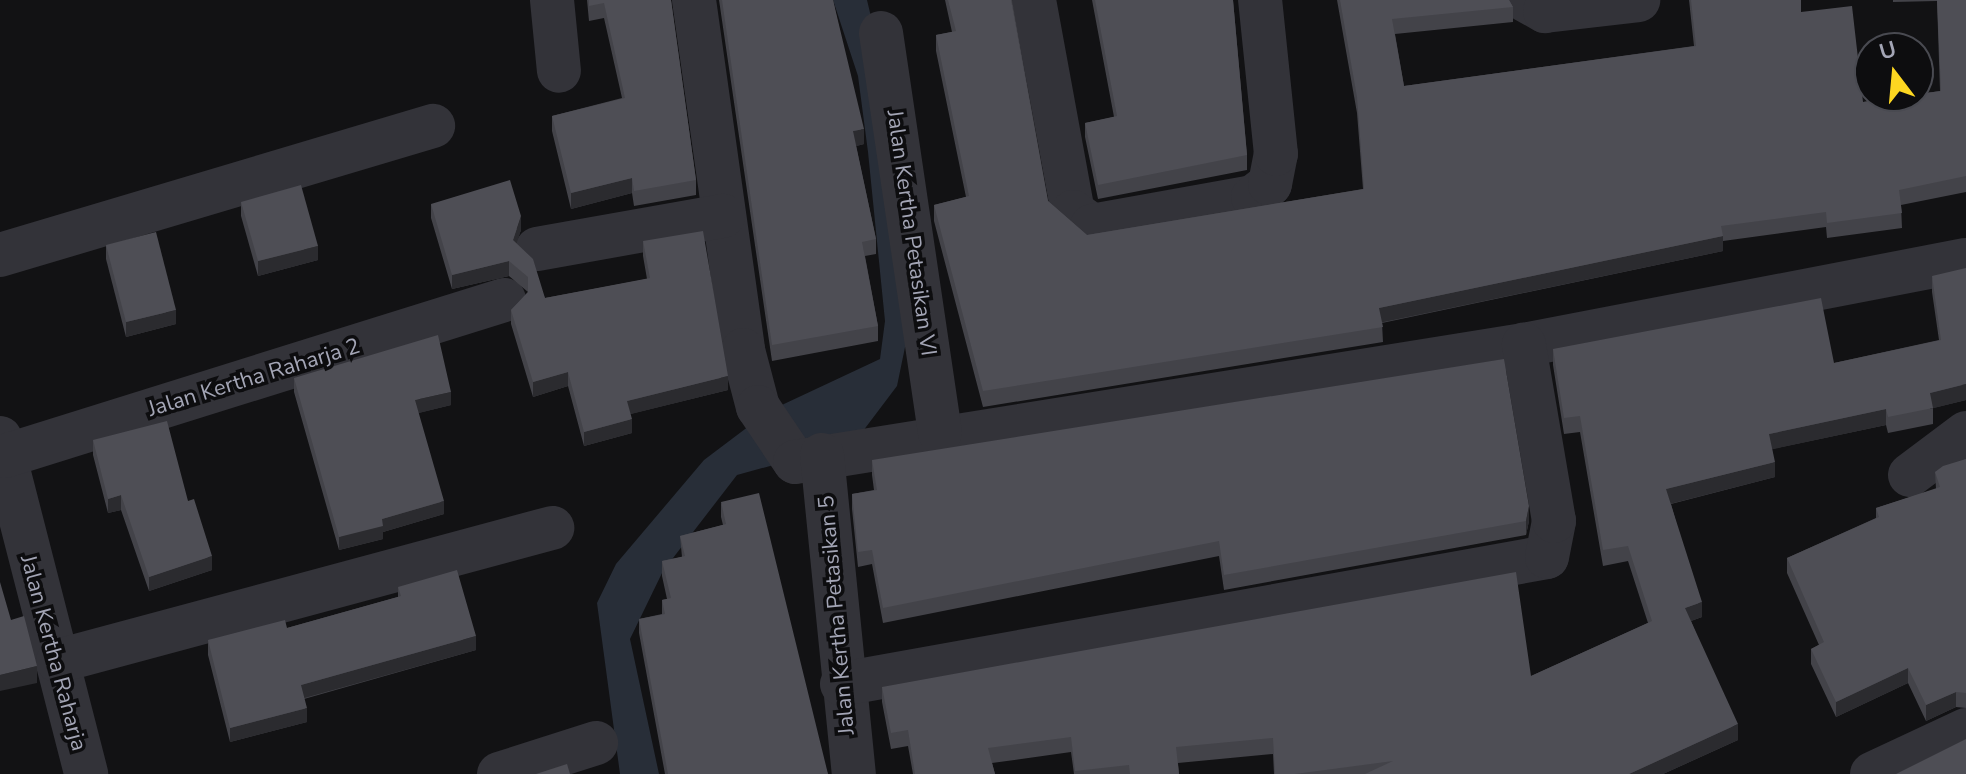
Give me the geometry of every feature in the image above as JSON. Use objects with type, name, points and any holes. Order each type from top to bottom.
[{"type":"street","points":[[552,0],[559,71]]},
{"type":"street","points":[[694,0],[723,216],[758,407],[808,459],[940,433],[1524,345],[1966,260]]},
{"type":"street","points":[[1034,0],[1073,212],[1092,226],[1253,197],[1270,184],[1276,154],[1260,0]]},
{"type":"street","points":[[1525,0],[1545,11],[1638,0]]},
{"type":"street","name":"Jalan Kertha Petasikan VI","points":[[881,33],[940,433]]},
{"type":"street","points":[[0,255],[433,126]]},
{"type":"street","points":[[537,249],[723,216]]},
{"type":"street","name":"Jalan Kertha Raharja 2","points":[[2,447],[504,300]]},
{"type":"street","points":[[842,684],[1547,557],[1554,521],[1524,345]]},
{"type":"street","points":[[1910,475],[1966,433]]},
{"type":"street","name":"Jalan Kertha Raharja","points":[[2,447],[10,533],[58,661],[86,774]]},
{"type":"street","name":"Jalan Kertha Petasikan 5","points":[[808,459],[854,774]]},
{"type":"street","points":[[58,661],[363,585],[552,528]]},
{"type":"street","points":[[1872,774],[1966,730]]},
{"type":"street","points":[[499,774],[596,743]]},
{"type":"shaded area","points":[[833,0],[867,0],[881,59],[910,323],[897,386],[863,431],[821,452],[737,475],[663,571],[630,639],[659,774],[620,774],[597,603],[616,564],[704,460],[769,411],[880,359],[885,321],[868,152],[858,76]]},
{"type":"building","points":[[589,0],[671,0],[696,180],[634,191],[632,178],[571,193],[552,116],[625,98],[604,3],[589,6]]},
{"type":"building","points":[[722,0],[833,0],[864,129],[853,131],[876,239],[862,242],[878,326],[772,345]]},
{"type":"building","points":[[948,0],[1011,0],[1048,201],[1087,235],[1364,189],[1357,97],[1340,0],[1509,0],[1513,7],[1392,19],[1404,86],[1696,46],[1691,0],[1801,0],[1801,12],[1852,6],[1855,32],[1854,112],[1934,112],[1934,92],[1941,91],[1937,0],[1966,0],[1966,176],[1899,190],[1902,213],[1827,223],[1826,212],[1721,226],[1723,236],[1379,308],[1383,327],[983,391],[934,205],[969,196],[936,35],[956,31]]},
{"type":"building","points":[[1095,0],[1233,0],[1247,155],[1098,185],[1085,123],[1117,116]]},
{"type":"building","points":[[510,180],[521,216],[513,240],[533,259],[545,298],[650,278],[643,241],[703,231],[728,376],[627,401],[632,419],[584,432],[568,372],[533,382],[511,310],[528,292],[528,277],[509,261],[452,275],[431,204]]},
{"type":"building","points":[[301,185],[318,246],[258,261],[241,202]]},
{"type":"building","points":[[156,232],[176,310],[126,322],[106,245]]},
{"type":"building","points":[[1966,268],[1966,384],[1930,393],[1933,408],[1888,417],[1886,409],[1769,434],[1775,462],[1666,489],[1702,602],[1685,608],[1738,724],[1629,774],[1365,774],[1393,761],[1275,774],[1273,738],[1176,747],[1179,774],[1130,774],[1129,765],[1075,771],[1071,737],[988,748],[995,774],[915,774],[908,730],[891,733],[882,687],[1516,572],[1531,676],[1652,621],[1628,546],[1603,550],[1580,416],[1564,418],[1553,349],[1821,298],[1834,363],[1941,340],[1932,276]]},
{"type":"building","points":[[438,335],[451,392],[415,400],[444,501],[382,519],[383,526],[339,537],[294,378]]},
{"type":"building","points":[[1504,359],[1529,506],[1526,521],[1224,575],[1219,541],[883,608],[872,550],[858,552],[852,494],[877,490],[872,460]]},
{"type":"building","points":[[167,421],[188,501],[194,499],[212,556],[149,577],[121,495],[108,499],[93,440]]},
{"type":"building","points":[[1966,459],[1966,693],[1956,692],[1926,705],[1908,668],[1836,702],[1811,649],[1824,642],[1787,558],[1879,517],[1876,508],[1940,487],[1935,472],[1943,466]]},
{"type":"building","points":[[759,493],[828,774],[668,774],[639,619],[665,614],[662,600],[671,598],[662,561],[685,556],[680,536],[726,524],[721,502]]},
{"type":"building","points":[[457,570],[476,636],[301,685],[307,708],[230,728],[208,640],[285,620],[287,628],[401,596],[398,587]]},
{"type":"building","points":[[0,582],[11,620],[24,616],[37,666],[0,675]]},
{"type":"building","points":[[1966,739],[1966,774],[1896,774]]},
{"type":"building","points":[[567,764],[570,774],[536,774]]}]
